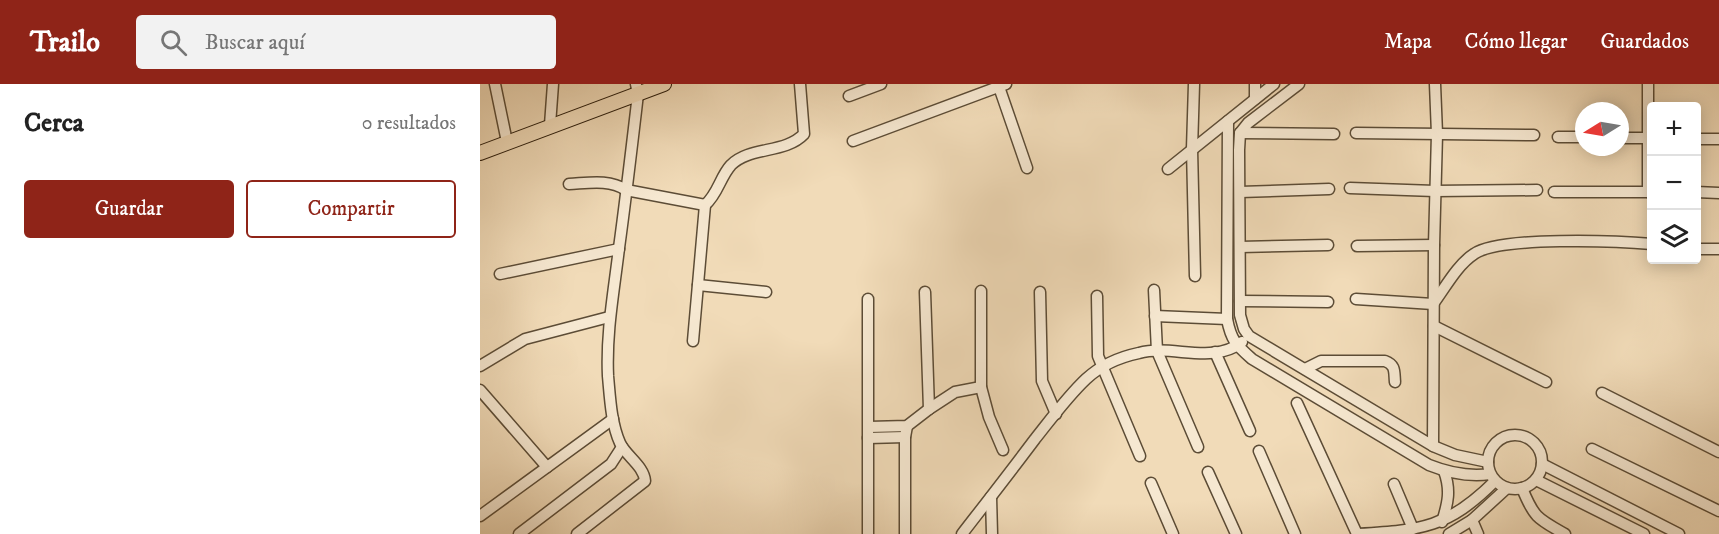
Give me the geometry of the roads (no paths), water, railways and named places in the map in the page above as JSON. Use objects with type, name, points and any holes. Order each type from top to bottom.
[{"type":"main road","points":[[480,153],[637,89],[664,84]]},
{"type":"street","points":[[495,84],[507,142]]},
{"type":"street","points":[[550,125],[553,84]]},
{"type":"street","points":[[693,341],[705,205],[713,198],[730,166],[744,157],[790,143],[804,134],[800,84]]},
{"type":"street","points":[[849,96],[881,84]]},
{"type":"street","points":[[1194,84],[1192,149],[1194,276]]},
{"type":"street","points":[[1255,84],[1255,99]]},
{"type":"street","points":[[1168,169],[1274,84]]},
{"type":"street","points":[[1299,84],[1248,123],[1240,134],[1242,322],[1249,336],[1433,446],[1455,455],[1488,462]]},
{"type":"street","points":[[1433,446],[1433,304],[1437,134],[1435,84]]},
{"type":"street","points":[[1648,84],[1649,102]]},
{"type":"street","points":[[853,141],[1001,85],[1026,168]]},
{"type":"street","points":[[577,534],[645,481],[643,472],[622,447],[613,419],[608,376],[609,316],[627,190],[637,89]]},
{"type":"street","points":[[1228,121],[1227,319],[1237,346],[1252,358],[1429,465],[1462,475],[1493,477]]},
{"type":"street","points":[[1356,133],[1534,135]]},
{"type":"street","points":[[1240,134],[1334,134]]},
{"type":"street","points":[[1558,137],[1575,137]]},
{"type":"street","points":[[1629,138],[1647,138]]},
{"type":"street","points":[[1701,139],[1719,139]]},
{"type":"street","points":[[569,184],[607,183],[627,190],[705,205]]},
{"type":"street","points":[[1350,188],[1435,191],[1537,190]]},
{"type":"street","points":[[1240,192],[1329,189]]},
{"type":"street","points":[[1554,192],[1647,192]]},
{"type":"street","points":[[1701,192],[1719,193]]},
{"type":"street","points":[[1433,304],[1464,263],[1474,254],[1496,246],[1594,241],[1647,244]]},
{"type":"street","points":[[1240,247],[1328,245]]},
{"type":"street","points":[[1357,246],[1434,245]]},
{"type":"street","points":[[500,274],[619,249]]},
{"type":"street","points":[[1701,249],[1719,249]]},
{"type":"street","points":[[698,285],[766,292]]},
{"type":"street","points":[[1154,290],[1157,351],[1197,447]]},
{"type":"street","points":[[981,291],[981,387],[989,417],[1004,450]]},
{"type":"street","points":[[925,292],[929,409]]},
{"type":"street","points":[[1040,292],[1042,381],[1056,414]]},
{"type":"street","points":[[1097,296],[1097,352],[1140,456]]},
{"type":"street","points":[[868,299],[868,534]]},
{"type":"street","points":[[1356,299],[1433,304]]},
{"type":"street","points":[[1240,301],[1328,302]]},
{"type":"street","points":[[480,366],[525,339],[609,316]]},
{"type":"street","points":[[1155,316],[1227,319]]},
{"type":"street","points":[[1434,326],[1546,382]]},
{"type":"street","points":[[962,534],[1084,380],[1102,368],[1132,355],[1157,351],[1215,352],[1237,346],[1249,336]]},
{"type":"street","points":[[1215,352],[1250,431]]},
{"type":"street","points":[[1305,369],[1321,361],[1385,361],[1392,364],[1394,368],[1395,382]]},
{"type":"street","points":[[905,534],[906,432],[929,409],[955,392],[981,387]]},
{"type":"street","points":[[480,390],[547,467]]},
{"type":"street","points":[[1602,393],[1719,452]]},
{"type":"street","points":[[1297,403],[1358,534],[1413,529],[1442,522],[1475,501],[1493,477]]},
{"type":"street","points":[[480,516],[613,419]]},
{"type":"street","points":[[869,432],[906,432]]},
{"type":"street","points":[[1514,434],[1523,435],[1538,446],[1542,464],[1536,480],[1522,489],[1507,488],[1493,477],[1488,462],[1495,443],[1504,436],[1514,434]]},
{"type":"street","points":[[519,534],[612,464],[622,447]]},
{"type":"street","points":[[1592,449],[1719,511]]},
{"type":"street","points":[[1258,451],[1295,534]]},
{"type":"street","points":[[1542,464],[1679,534]]},
{"type":"street","points":[[1442,522],[1449,490],[1444,471]]},
{"type":"street","points":[[1209,472],[1236,534]]},
{"type":"street","points":[[1536,480],[1644,534]]},
{"type":"street","points":[[1151,483],[1173,534]]},
{"type":"street","points":[[1394,484],[1413,529]]},
{"type":"street","points":[[1449,534],[1472,520],[1507,488]]},
{"type":"street","points":[[1522,489],[1531,511],[1540,520],[1565,534]]},
{"type":"street","points":[[991,497],[992,534]]},
{"type":"street","points":[[1472,520],[1479,534]]}]
